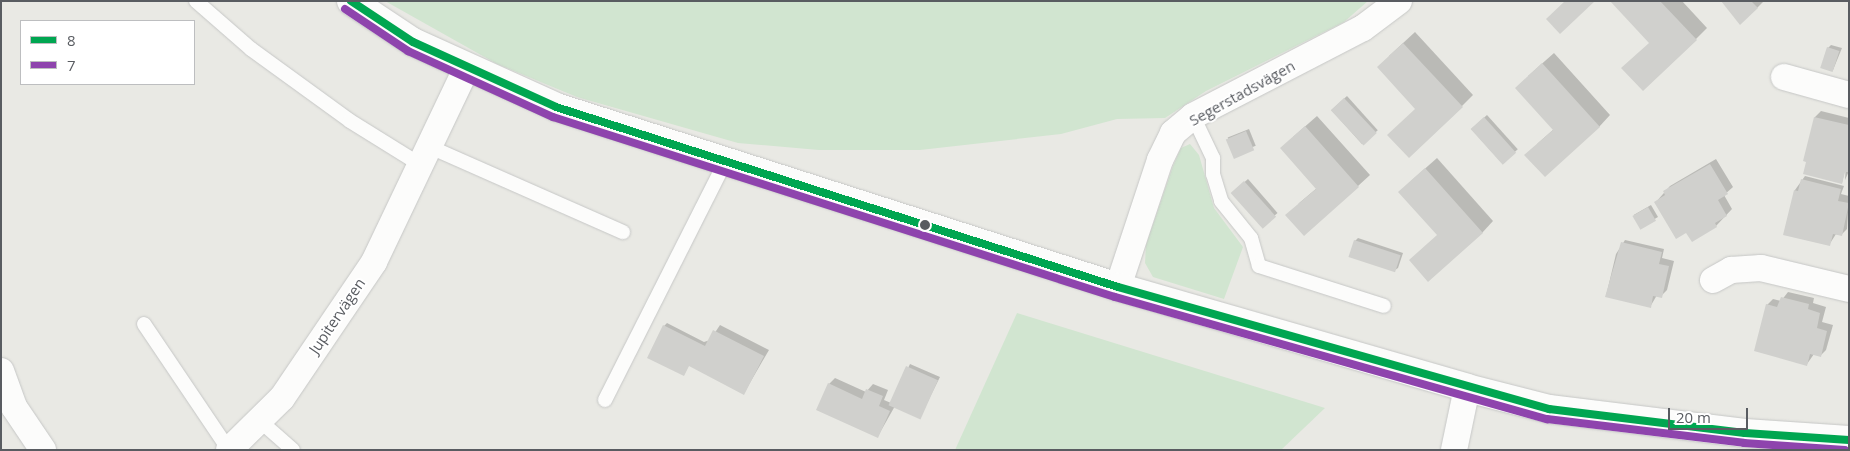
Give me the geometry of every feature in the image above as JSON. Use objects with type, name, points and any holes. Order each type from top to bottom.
[{"type":"street","points":[[351,1],[413,42],[466,69],[556,107],[1118,287],[1468,388],[1549,409],[1649,423],[1849,440]]},
{"type":"street","name":"Segerstadsvägen","points":[[1118,287],[1160,160],[1173,133],[1194,116],[1363,28],[1399,1]]},
{"type":"street","name":"Jupitervägen","points":[[229,450],[282,398],[374,262],[466,69]]},
{"type":"street","points":[[1784,77],[1849,95]]},
{"type":"street","points":[[1713,280],[1731,270],[1762,268],[1849,289]]},
{"type":"street","points":[[1,371],[14,406],[43,450]]},
{"type":"street","points":[[1454,450],[1468,388]]},
{"type":"lane","points":[[196,1],[251,49],[350,121],[425,156],[624,232]]},
{"type":"lane","points":[[1194,116],[1212,158],[1221,201],[1251,238],[1259,266],[1384,306]]},
{"type":"lane","points":[[605,400],[726,160]]},
{"type":"lane","points":[[144,324],[229,450]]},
{"type":"lane","points":[[259,420],[293,450]]},
{"type":"green space","points":[[385,1],[1368,1],[1344,22],[1206,91],[1165,118],[1117,119],[1061,134],[920,150],[819,150],[738,143],[577,97],[497,64]]},
{"type":"green space","points":[[1190,144],[1199,155],[1214,208],[1243,247],[1224,299],[1153,277],[1145,263],[1146,245],[1173,166],[1181,148]]},
{"type":"green space","points":[[1017,313],[1325,408],[1281,450],[955,450]]},
{"type":"building","points":[[1565,1],[1595,1],[1560,34],[1546,19]]},
{"type":"building","points":[[1610,1],[1660,1],[1697,40],[1643,91],[1621,68],[1649,43]]},
{"type":"building","points":[[1721,1],[1751,1],[1758,8],[1740,25]]},
{"type":"building","points":[[1403,43],[1463,107],[1409,158],[1387,135],[1415,109],[1377,67]]},
{"type":"building","points":[[1827,47],[1839,51],[1833,72],[1820,68]]},
{"type":"building","points":[[1542,63],[1600,127],[1545,177],[1524,155],[1553,130],[1515,88]]},
{"type":"building","points":[[1344,98],[1377,133],[1364,145],[1331,110]]},
{"type":"building","points":[[1484,117],[1516,153],[1503,165],[1471,129]]},
{"type":"building","points":[[1814,117],[1849,125],[1849,172],[1845,172],[1842,184],[1803,174],[1806,162],[1803,161]]},
{"type":"building","points":[[1305,126],[1359,187],[1304,236],[1285,215],[1316,189],[1280,148]]},
{"type":"building","points":[[1246,131],[1254,150],[1234,159],[1226,140]]},
{"type":"building","points":[[1710,164],[1728,194],[1718,200],[1727,216],[1715,223],[1717,227],[1692,242],[1686,233],[1676,239],[1654,202],[1665,195],[1663,191]]},
{"type":"building","points":[[1425,168],[1483,233],[1428,282],[1409,260],[1437,235],[1398,192]]},
{"type":"building","points":[[1801,179],[1841,189],[1838,201],[1849,203],[1842,236],[1833,234],[1830,246],[1783,235],[1794,190],[1798,191]]},
{"type":"building","points":[[1244,181],[1276,217],[1263,229],[1231,193]]},
{"type":"building","points":[[1648,207],[1656,221],[1640,230],[1632,216]]},
{"type":"building","points":[[1354,240],[1401,255],[1395,272],[1348,257]]},
{"type":"building","points":[[1621,242],[1662,252],[1659,264],[1669,266],[1662,298],[1653,296],[1651,308],[1605,297]]},
{"type":"building","points":[[1781,297],[1809,304],[1808,309],[1820,313],[1817,328],[1827,331],[1821,357],[1810,354],[1807,366],[1754,351],[1766,304],[1777,307]]},
{"type":"building","points":[[663,325],[705,346],[713,330],[764,356],[744,395],[689,366],[684,376],[647,358]]},
{"type":"building","points":[[906,366],[938,380],[920,420],[889,405]]},
{"type":"building","points":[[828,383],[862,399],[866,389],[883,396],[879,406],[890,411],[878,438],[816,410]]},
{"type":"transit line","name":"8","points":[[351,1],[413,42],[556,107],[1118,287],[1549,409],[1745,433],[1849,440]]},
{"type":"transit line","name":"7","points":[[345,9],[408,51],[553,117],[1115,297],[1547,419],[1744,443],[1845,450]]}]
